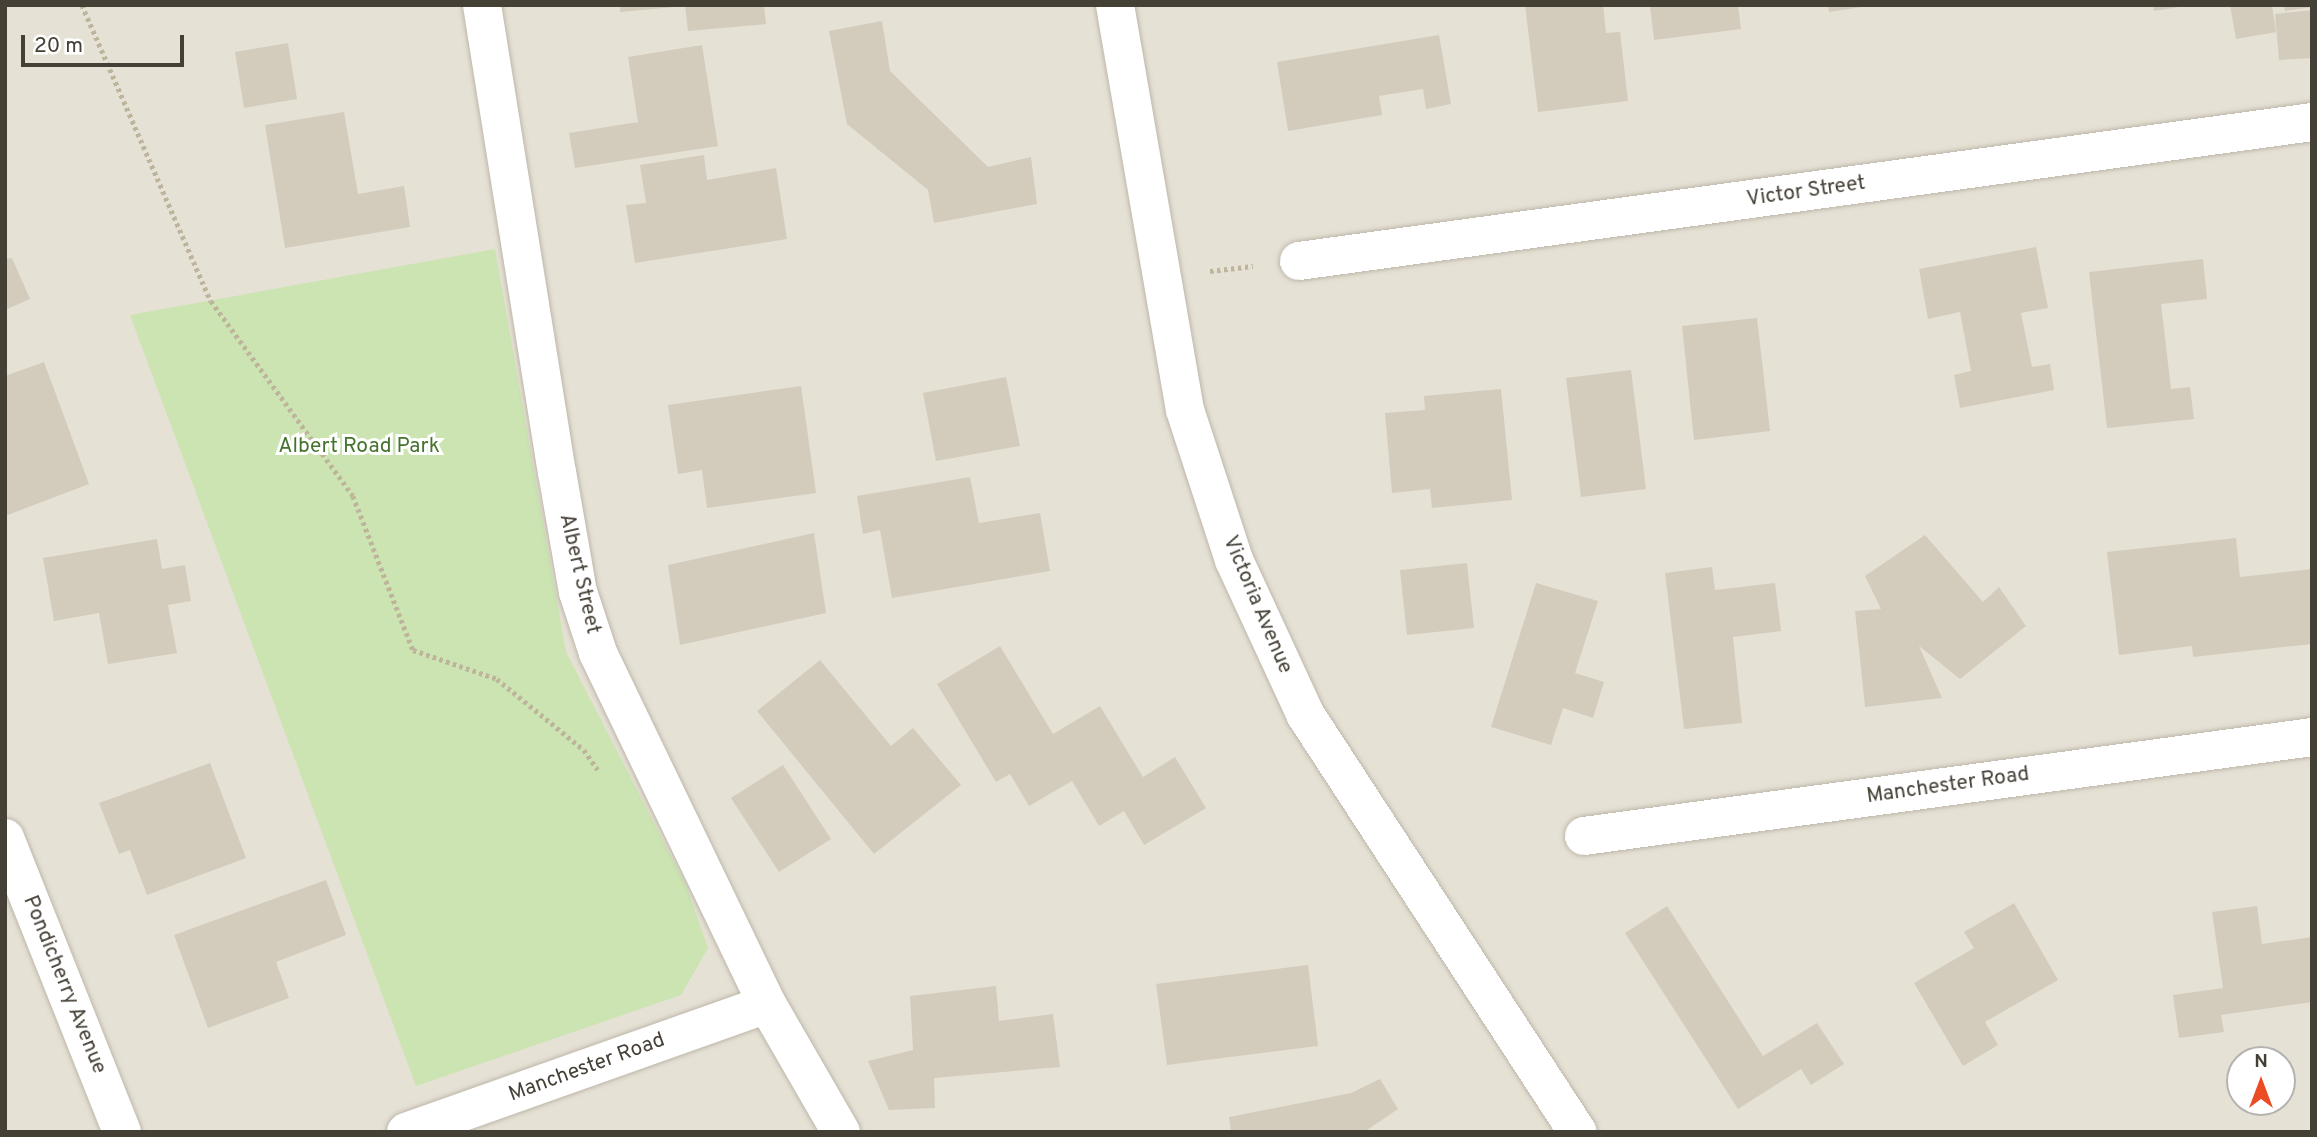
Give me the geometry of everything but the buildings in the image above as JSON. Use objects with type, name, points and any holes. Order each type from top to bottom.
[{"type":"street","name":"Albert Street","points":[[482,5],[578,592],[620,703],[767,1004],[841,1132]]},
{"type":"street","name":"Victoria Avenue","points":[[1115,5],[1185,410],[1234,560],[1306,714],[1578,1132]]},
{"type":"street","name":"Victor Street","points":[[1299,261],[2312,122]]},
{"type":"street","name":"Manchester Road","points":[[1584,836],[2312,737]]},
{"type":"street","name":"Pondicherry Avenue","points":[[5,838],[122,1132]]},
{"type":"street","name":"Manchester Road","points":[[406,1132],[767,1004]]},
{"type":"path","points":[[82,5],[211,301],[353,496],[413,650],[497,679],[584,750],[608,783]]},
{"type":"shaded area","points":[[5,5],[2312,5],[2312,1132],[5,1132]]},
{"type":"green space","name":"Albert Road Park","points":[[495,249],[566,652],[686,885],[708,948],[681,995],[416,1086],[130,315]]}]
